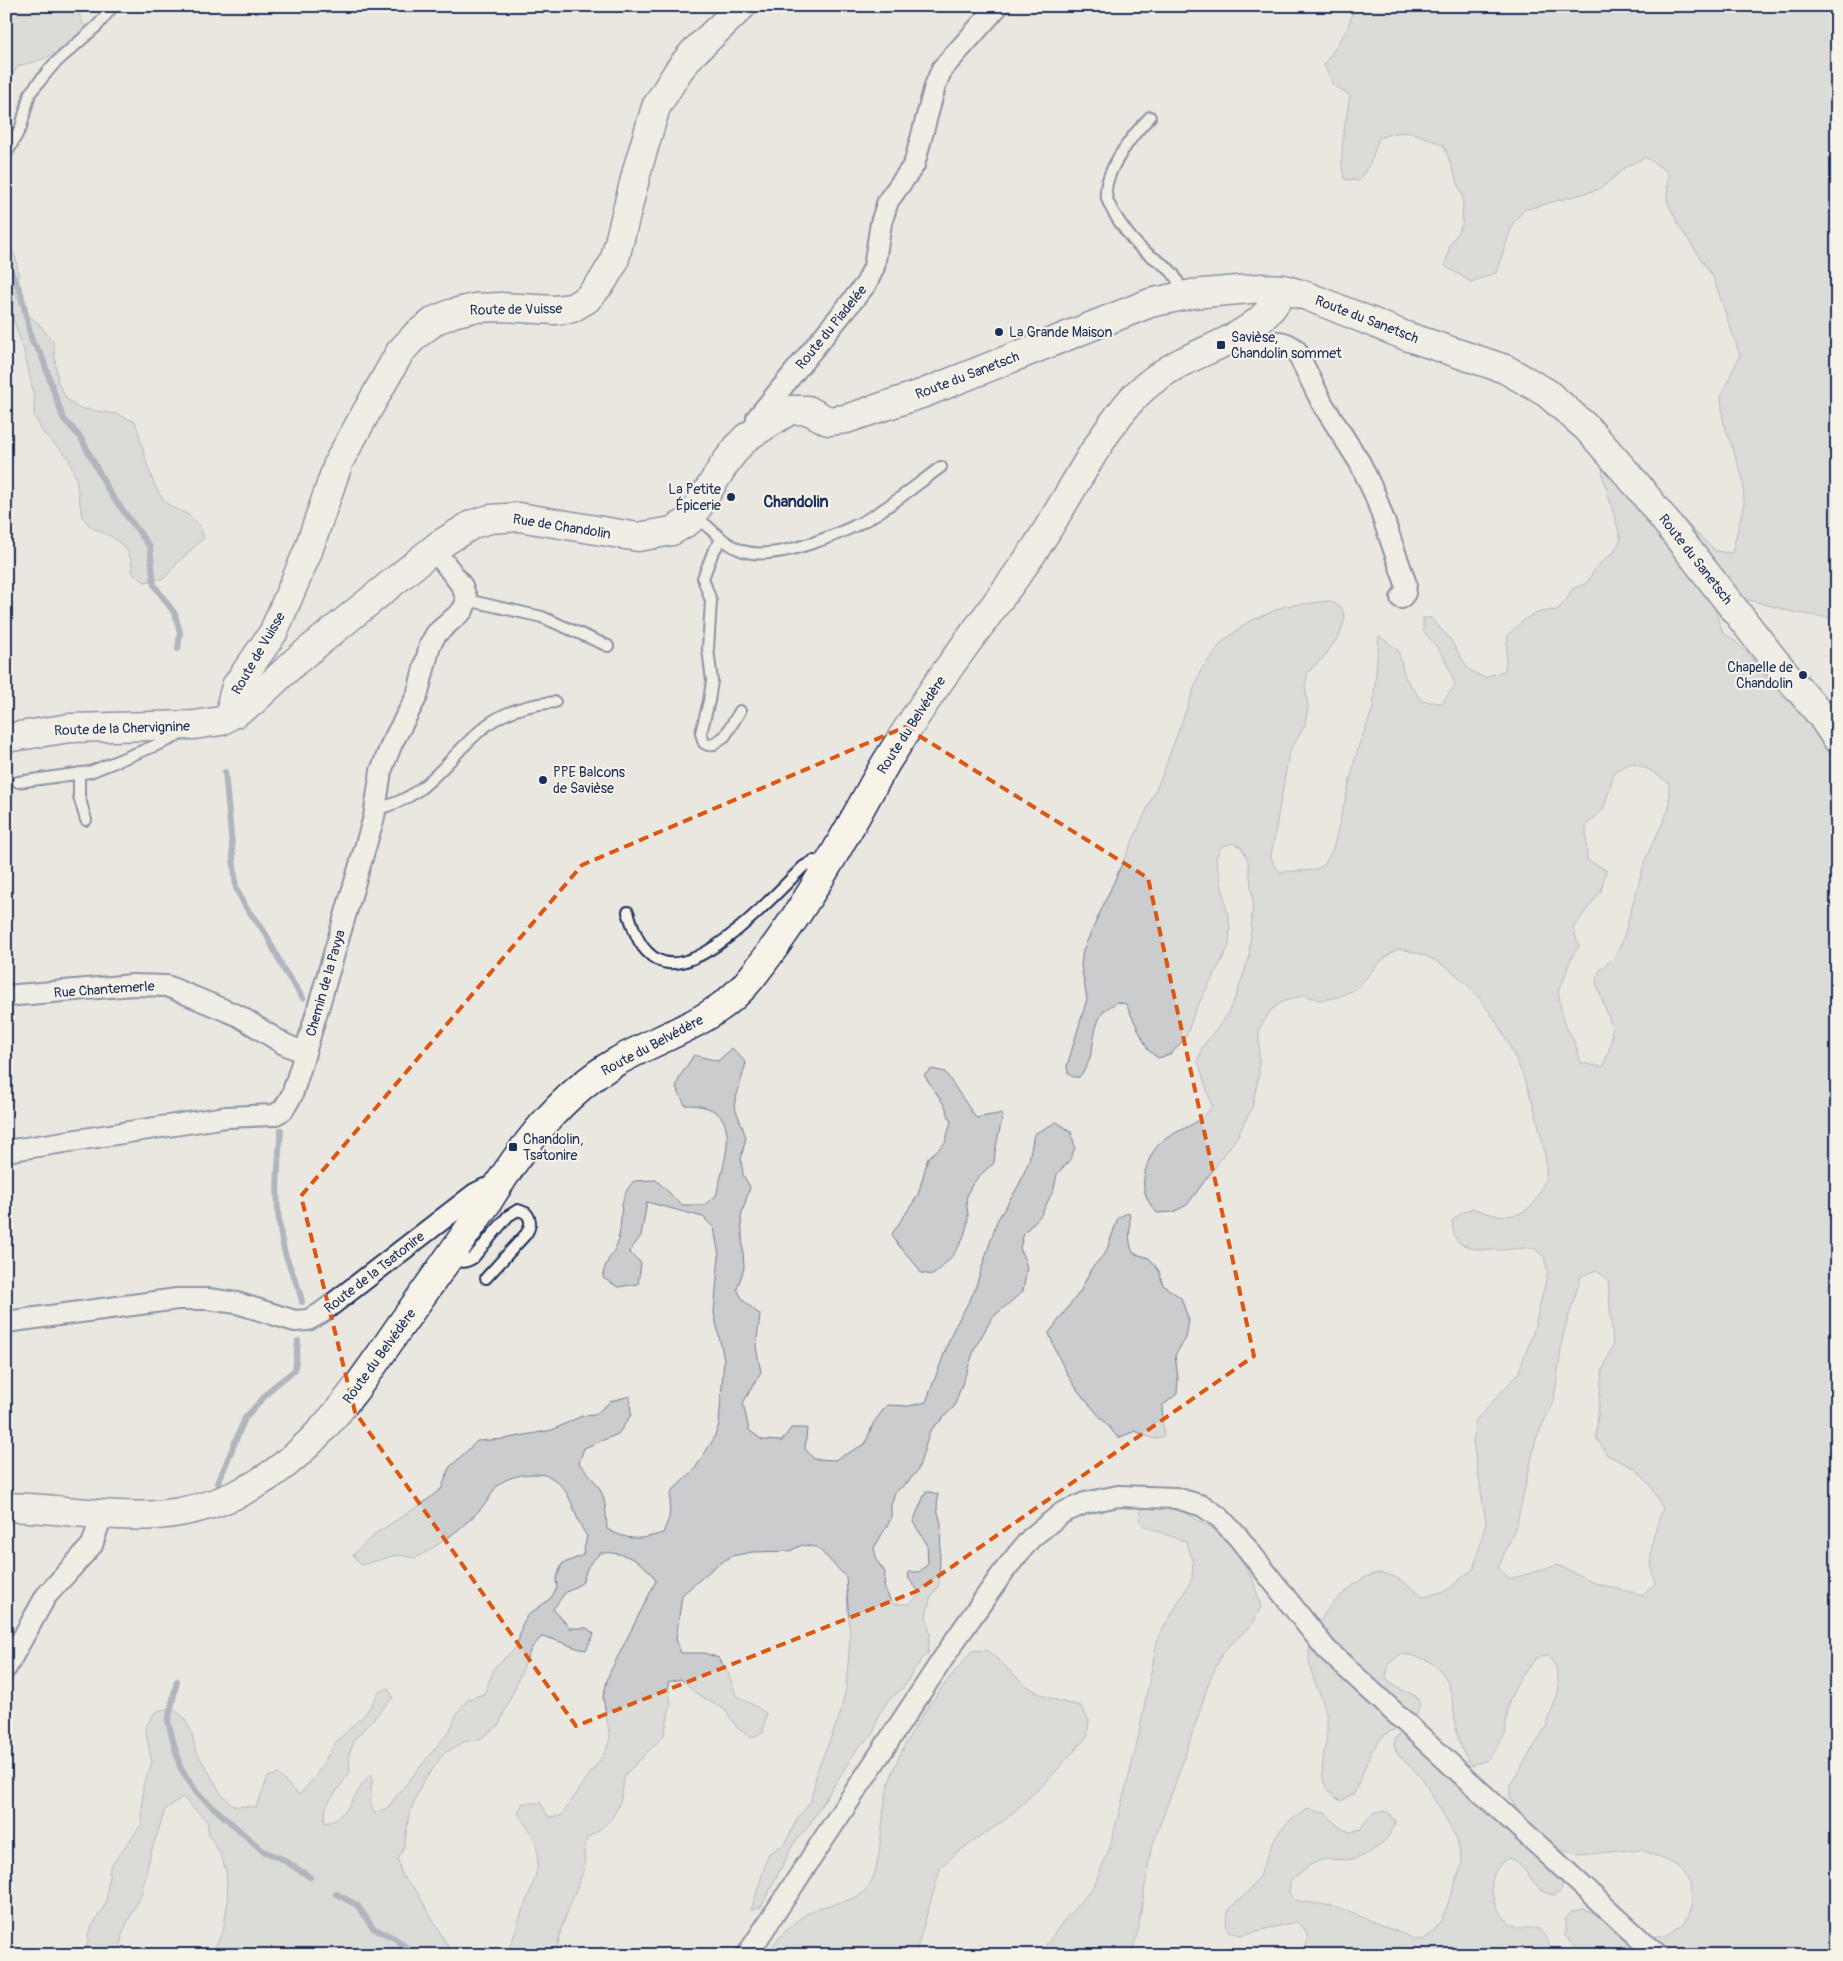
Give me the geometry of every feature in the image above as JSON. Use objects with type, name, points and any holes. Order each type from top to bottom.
[{"type":"street","name":"Route de Vuisse","points":[[236,713],[232,701],[236,686],[273,633],[308,551],[339,461],[400,352],[436,320],[453,313],[474,308],[501,307],[555,310],[572,308],[587,299],[602,282],[614,262],[638,167],[656,108],[679,70],[692,54],[742,6]]},
{"type":"street","name":"Route du Piadelée","points":[[756,431],[757,418],[866,284],[874,267],[881,223],[888,200],[914,165],[935,86],[942,69],[998,6]]},
{"type":"street","name":"Route du Sanetsch","points":[[756,431],[785,412],[796,409],[808,410],[823,420],[833,421],[880,409],[1150,303],[1182,296],[1262,288],[1283,289],[1327,304],[1406,336],[1505,368],[1547,393],[1588,429],[1638,486],[1774,660],[1820,714],[1837,739]]},
{"type":"street","name":"Route du Belvédère","points":[[6,1506],[99,1513],[157,1514],[210,1505],[239,1494],[286,1465],[317,1436],[347,1402],[493,1194],[507,1170],[538,1132],[588,1080],[618,1061],[696,1024],[741,990],[783,933],[828,864],[877,777],[919,712],[1033,552],[1123,410],[1146,385],[1166,371],[1237,336],[1261,321],[1275,306],[1283,289]]},
{"type":"street","points":[[1237,336],[1251,345],[1280,341],[1290,344],[1296,350],[1322,403],[1360,462],[1375,495],[1406,584],[1405,593],[1401,598]]},
{"type":"street","name":"Rue de Chandolin","points":[[236,713],[262,695],[297,660],[434,549],[464,528],[481,520],[498,518],[543,520],[638,537],[672,531],[684,525],[693,516],[735,450],[756,431]]},
{"type":"street","points":[[434,549],[462,586],[467,600]]},
{"type":"street","name":"Chemin de la Pavya","points":[[6,1151],[226,1117],[274,1115],[283,1110],[289,1101],[305,1053],[375,809],[381,771],[386,756],[418,696],[430,645],[436,634],[463,610],[467,600]]},
{"type":"street","name":"Route de la Chervignine","points":[[6,738],[70,728],[184,726],[212,723],[236,713]]},
{"type":"street","name":"Rue Chantemerle","points":[[6,996],[133,985],[167,986],[220,1007],[258,1027],[284,1044],[305,1053]]},
{"type":"street","name":"Route de la Tsatonire","points":[[6,1322],[177,1299],[208,1299],[237,1303],[295,1321],[308,1320],[322,1313],[474,1194],[485,1189],[493,1194]]},
{"type":"street","points":[[747,1955],[956,1639],[1004,1570],[1031,1538],[1062,1513],[1085,1503],[1118,1496],[1176,1498],[1203,1506],[1220,1518],[1238,1537],[1326,1649],[1657,1955]]},
{"type":"street","points":[[6,1668],[46,1596],[92,1545],[99,1524],[99,1513]]},
{"type":"lane","points":[[6,155],[21,127],[30,93],[53,65],[98,26],[113,6]]},
{"type":"lane","points":[[1150,117],[1137,130],[1120,156],[1107,182],[1106,195],[1122,225],[1134,242],[1172,270],[1179,283],[1182,296]]},
{"type":"lane","points":[[693,516],[709,526],[722,540],[744,552],[764,553],[796,547],[825,537],[878,513],[941,468]]},
{"type":"lane","points":[[722,540],[704,571],[703,578],[711,602],[708,649],[712,681],[710,701],[701,733],[704,743],[708,745],[720,740],[740,712]]},
{"type":"lane","points":[[467,600],[542,617],[608,646]]},
{"type":"lane","points":[[375,809],[410,798],[494,721],[516,710],[555,702]]},
{"type":"lane","points":[[18,782],[90,772],[169,740],[177,736],[184,726]]},
{"type":"lane","points":[[79,773],[80,796],[86,820]]},
{"type":"lane","points":[[628,912],[638,940],[658,960],[672,963],[692,959],[708,952],[749,919],[803,867],[813,861],[828,864]]},
{"type":"lane","points":[[450,1256],[459,1262],[473,1258],[508,1216],[518,1210],[526,1213],[531,1221],[531,1227],[486,1278]]},
{"type":"highlighted area","points":[[905,727],[1148,878],[1254,1356],[917,1591],[576,1726],[355,1412],[301,1196],[582,865]]},
{"type":"shaded area","points":[[6,6],[76,6],[85,28],[48,57],[18,66],[10,78],[6,129]]},
{"type":"shaded area","points":[[1354,6],[1837,6],[1837,619],[1797,613],[1749,600],[1716,603],[1715,610],[1723,633],[1739,645],[1752,659],[1781,696],[1817,723],[1828,738],[1832,753],[1829,811],[1837,809],[1837,1955],[1584,1955],[1565,1936],[1565,1920],[1571,1912],[1584,1909],[1654,1936],[1668,1936],[1684,1924],[1691,1907],[1690,1882],[1677,1865],[1640,1849],[1581,1855],[1557,1849],[1522,1820],[1510,1797],[1510,1785],[1546,1727],[1559,1690],[1556,1666],[1548,1656],[1536,1658],[1521,1677],[1509,1701],[1505,1734],[1488,1760],[1472,1765],[1462,1750],[1457,1733],[1452,1698],[1447,1682],[1439,1669],[1424,1659],[1401,1654],[1390,1662],[1386,1677],[1396,1687],[1416,1696],[1420,1705],[1416,1716],[1383,1736],[1372,1750],[1354,1794],[1341,1801],[1331,1794],[1325,1786],[1322,1766],[1327,1733],[1326,1713],[1309,1662],[1310,1649],[1317,1630],[1326,1611],[1333,1603],[1345,1592],[1372,1574],[1384,1573],[1391,1575],[1424,1597],[1446,1591],[1474,1568],[1486,1522],[1473,1442],[1476,1420],[1518,1374],[1533,1333],[1548,1272],[1544,1257],[1534,1248],[1477,1249],[1460,1243],[1454,1233],[1452,1221],[1460,1214],[1473,1208],[1502,1216],[1520,1213],[1528,1209],[1535,1202],[1545,1181],[1546,1174],[1545,1153],[1537,1118],[1518,1065],[1505,1037],[1489,1011],[1470,988],[1449,969],[1424,956],[1397,949],[1382,960],[1356,989],[1335,998],[1319,1000],[1305,995],[1282,1002],[1272,1009],[1259,1029],[1259,1074],[1252,1108],[1237,1137],[1187,1205],[1173,1212],[1157,1213],[1148,1201],[1144,1188],[1144,1178],[1149,1161],[1155,1149],[1164,1140],[1193,1124],[1212,1106],[1198,1061],[1202,1047],[1226,1017],[1237,993],[1249,957],[1253,902],[1248,861],[1242,848],[1233,843],[1221,847],[1216,858],[1230,926],[1229,946],[1195,1011],[1186,1037],[1171,1054],[1158,1058],[1148,1050],[1126,1004],[1117,1002],[1104,1011],[1099,1018],[1089,1061],[1085,1069],[1079,1077],[1073,1077],[1068,1073],[1067,1066],[1087,999],[1081,965],[1083,950],[1161,778],[1201,670],[1223,641],[1248,622],[1285,606],[1330,601],[1341,607],[1345,618],[1340,635],[1324,657],[1308,672],[1305,685],[1308,706],[1305,725],[1289,753],[1271,856],[1274,865],[1280,872],[1315,870],[1324,865],[1333,849],[1358,748],[1373,708],[1379,636],[1398,650],[1405,677],[1422,701],[1442,703],[1455,685],[1443,656],[1423,631],[1423,618],[1431,618],[1450,639],[1468,669],[1484,678],[1505,670],[1508,635],[1530,616],[1541,612],[1557,610],[1565,602],[1572,589],[1587,583],[1596,567],[1613,553],[1621,539],[1603,477],[1602,463],[1651,482],[1696,533],[1716,551],[1732,553],[1744,503],[1743,479],[1723,420],[1721,396],[1740,355],[1713,277],[1679,226],[1667,201],[1668,172],[1645,157],[1626,167],[1600,189],[1524,210],[1513,223],[1496,273],[1471,282],[1445,266],[1450,245],[1462,225],[1463,197],[1444,146],[1412,133],[1397,133],[1379,138],[1371,161],[1359,181],[1344,179],[1342,147],[1350,95],[1333,85],[1324,65],[1348,28]],"holes":[[[1631,763],[1648,769],[1669,783],[1669,809],[1645,860],[1622,943],[1613,959],[1600,970],[1596,982],[1612,1027],[1611,1044],[1603,1067],[1581,1063],[1575,1043],[1563,1021],[1558,991],[1571,958],[1579,947],[1573,928],[1601,891],[1606,870],[1587,860],[1586,825],[1603,810],[1615,771]],[[1597,1270],[1608,1280],[1613,1345],[1602,1372],[1596,1437],[1607,1455],[1636,1469],[1651,1486],[1663,1508],[1656,1528],[1651,1554],[1655,1584],[1643,1595],[1598,1584],[1558,1565],[1510,1579],[1498,1568],[1517,1523],[1536,1439],[1554,1400],[1563,1335],[1581,1276]]]},
{"type":"shaded area","points":[[6,235],[16,259],[19,279],[16,293],[24,311],[40,325],[53,342],[58,383],[66,398],[78,408],[117,414],[135,422],[152,478],[162,498],[172,507],[189,515],[200,528],[204,538],[177,563],[165,578],[145,582],[133,574],[131,560],[126,548],[112,537],[91,527],[82,517],[76,479],[68,457],[43,433],[34,415],[34,395],[24,351],[6,297]]},
{"type":"shaded area","points":[[732,1048],[746,1063],[734,1105],[746,1137],[741,1159],[743,1175],[750,1187],[741,1216],[744,1268],[737,1289],[743,1300],[760,1315],[756,1347],[761,1372],[743,1403],[749,1430],[762,1440],[782,1441],[791,1428],[807,1428],[805,1449],[814,1459],[835,1460],[865,1444],[874,1422],[887,1405],[909,1406],[926,1402],[953,1330],[974,1292],[997,1221],[1019,1185],[1029,1160],[1034,1134],[1057,1122],[1071,1132],[1075,1148],[1069,1162],[1057,1174],[1054,1189],[1041,1215],[1024,1233],[1020,1248],[1027,1267],[1023,1291],[992,1318],[975,1348],[954,1407],[930,1431],[918,1470],[907,1483],[895,1492],[891,1505],[891,1519],[874,1548],[877,1561],[885,1572],[884,1587],[892,1604],[910,1604],[920,1593],[909,1579],[908,1572],[919,1572],[928,1564],[927,1544],[913,1522],[926,1491],[938,1494],[937,1508],[941,1524],[939,1585],[930,1599],[926,1617],[930,1634],[928,1653],[914,1669],[904,1687],[888,1701],[879,1714],[873,1735],[859,1746],[807,1828],[794,1843],[761,1907],[751,1910],[769,1853],[785,1844],[797,1819],[811,1801],[817,1771],[840,1715],[846,1688],[850,1638],[846,1577],[817,1547],[802,1545],[790,1551],[752,1552],[732,1556],[718,1564],[682,1595],[676,1639],[681,1653],[704,1653],[719,1658],[729,1675],[736,1695],[766,1713],[763,1733],[752,1737],[737,1728],[726,1711],[696,1693],[681,1679],[668,1682],[671,1703],[664,1735],[624,1776],[621,1797],[615,1813],[604,1826],[587,1838],[584,1851],[585,1866],[561,1929],[556,1955],[506,1955],[536,1876],[538,1858],[534,1838],[518,1813],[523,1803],[541,1803],[548,1817],[561,1816],[606,1751],[610,1738],[603,1697],[609,1674],[656,1581],[646,1568],[632,1559],[617,1554],[600,1553],[588,1566],[582,1583],[565,1593],[553,1609],[570,1628],[587,1628],[594,1634],[586,1650],[541,1637],[531,1649],[499,1725],[480,1739],[464,1742],[443,1754],[421,1785],[409,1815],[404,1847],[398,1860],[402,1876],[416,1890],[453,1955],[211,1955],[223,1931],[228,1900],[226,1871],[220,1853],[209,1835],[207,1821],[182,1797],[165,1810],[151,1852],[141,1894],[122,1934],[120,1950],[124,1955],[81,1955],[87,1947],[89,1931],[106,1903],[110,1867],[142,1824],[143,1785],[152,1763],[145,1729],[155,1712],[172,1707],[184,1718],[192,1733],[195,1749],[222,1795],[234,1806],[256,1807],[268,1777],[278,1774],[299,1795],[315,1777],[336,1742],[366,1713],[379,1692],[388,1688],[393,1697],[355,1739],[349,1755],[350,1772],[326,1806],[324,1823],[333,1820],[346,1810],[360,1788],[372,1774],[371,1798],[374,1813],[387,1808],[450,1730],[457,1713],[468,1699],[484,1694],[495,1667],[517,1647],[522,1625],[527,1616],[551,1598],[557,1588],[556,1579],[562,1564],[583,1555],[587,1536],[565,1490],[552,1478],[540,1474],[516,1476],[496,1487],[478,1512],[461,1527],[443,1541],[415,1558],[397,1555],[361,1565],[353,1555],[376,1533],[422,1504],[442,1488],[449,1468],[477,1441],[504,1439],[552,1430],[582,1416],[595,1415],[611,1401],[630,1396],[631,1415],[618,1434],[584,1448],[579,1463],[594,1480],[602,1493],[607,1529],[622,1536],[635,1538],[663,1533],[669,1518],[671,1492],[694,1470],[713,1440],[719,1425],[724,1359],[714,1313],[719,1255],[714,1228],[703,1217],[647,1202],[641,1236],[629,1252],[641,1263],[638,1284],[618,1287],[603,1278],[607,1263],[617,1243],[624,1196],[634,1181],[656,1180],[682,1205],[704,1205],[716,1196],[726,1150],[727,1136],[724,1123],[717,1113],[705,1107],[685,1105],[676,1087],[680,1076],[694,1055],[718,1061]]},
{"type":"shaded area","points":[[932,1069],[945,1072],[976,1118],[1003,1113],[994,1163],[974,1182],[967,1196],[968,1216],[965,1234],[952,1256],[933,1275],[921,1273],[898,1245],[892,1234],[918,1195],[928,1158],[945,1143],[951,1122],[945,1106],[924,1075]]},
{"type":"shaded area","points":[[1129,1212],[1129,1237],[1133,1253],[1149,1258],[1159,1271],[1163,1285],[1181,1298],[1189,1321],[1186,1338],[1175,1355],[1178,1379],[1177,1394],[1162,1406],[1164,1436],[1154,1439],[1135,1431],[1118,1438],[1072,1382],[1049,1333],[1081,1290],[1091,1269],[1106,1252],[1118,1218]]},
{"type":"shaded area","points":[[1151,1503],[1173,1506],[1212,1528],[1238,1552],[1253,1580],[1261,1606],[1254,1622],[1224,1651],[1210,1679],[1183,1762],[1151,1849],[1138,1930],[1131,1955],[1045,1955],[1044,1948],[1062,1923],[1094,1886],[1109,1850],[1135,1753],[1158,1637],[1192,1579],[1193,1560],[1186,1542],[1144,1526],[1139,1519],[1140,1510]]},
{"type":"shaded area","points":[[986,1650],[1034,1691],[1057,1700],[1081,1706],[1089,1721],[1087,1737],[1044,1784],[1005,1820],[959,1851],[941,1866],[915,1955],[766,1955],[776,1941],[802,1917],[816,1909],[851,1899],[868,1887],[873,1878],[879,1853],[889,1783],[904,1747],[935,1697],[972,1651]]},
{"type":"shaded area","points":[[1401,1732],[1410,1735],[1563,1880],[1561,1891],[1553,1896],[1540,1888],[1510,1858],[1501,1864],[1495,1872],[1492,1881],[1494,1901],[1499,1911],[1513,1925],[1533,1929],[1543,1934],[1550,1947],[1547,1955],[1304,1955],[1307,1936],[1301,1925],[1296,1922],[1240,1935],[1227,1930],[1226,1921],[1230,1908],[1255,1883],[1278,1834],[1294,1818],[1308,1809],[1325,1813],[1340,1828],[1350,1832],[1361,1829],[1368,1817],[1377,1811],[1388,1812],[1395,1821],[1386,1839],[1367,1854],[1350,1860],[1322,1860],[1305,1869],[1290,1882],[1289,1893],[1294,1900],[1337,1907],[1415,1939],[1423,1940],[1434,1931],[1443,1917],[1462,1864],[1457,1839],[1422,1778],[1398,1755],[1394,1746],[1395,1739]]},
{"type":"waterway","points":[[6,261],[21,293],[32,342],[41,354],[63,418],[81,438],[110,493],[150,547],[154,585],[175,614],[180,633],[178,649]]},
{"type":"waterway","points":[[225,772],[236,888],[245,906],[266,934],[284,970],[303,998]]},
{"type":"waterway","points":[[281,1130],[278,1175],[279,1220],[284,1250],[302,1302]]},
{"type":"waterway","points":[[218,1483],[245,1418],[273,1387],[295,1370],[298,1341]]},
{"type":"waterway","points":[[177,1681],[168,1721],[180,1767],[197,1793],[263,1851],[282,1859],[310,1877]]},
{"type":"waterway","points":[[336,1894],[357,1905],[373,1928],[396,1939],[415,1955]]},
{"type":"place","name":"La Grande Maison","points":[[999,332]]},
{"type":"place","name":"Savièse, Chandolin sommet","points":[[1221,345]]},
{"type":"place","name":"La Petite Épicerie","points":[[731,497]]},
{"type":"place","name":"Chapelle de Chandolin","points":[[1803,675]]},
{"type":"place","name":"PPE Balcons de Savièse","points":[[543,780]]},
{"type":"place","name":"Chandolin, Tsatonire","points":[[513,1147]]},
{"type":"district","name":"Chandolin","points":[[796,501]]}]
